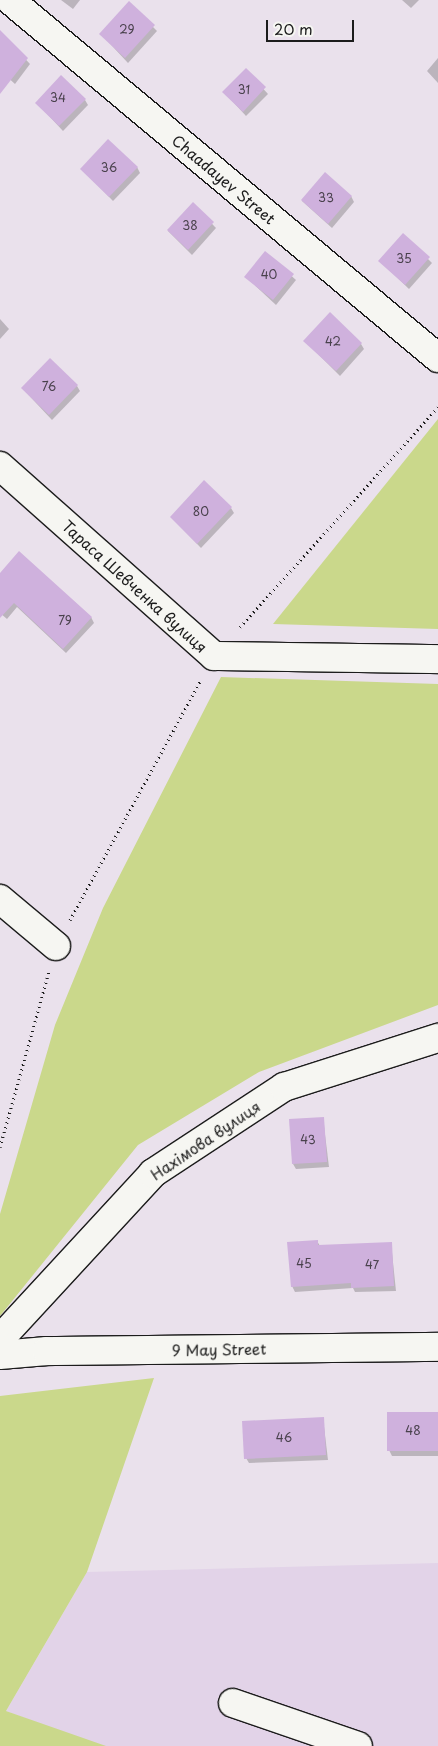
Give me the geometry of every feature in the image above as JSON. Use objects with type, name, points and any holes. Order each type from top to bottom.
[{"type":"street","name":"Chaadayev Street","points":[[10,0],[438,358]]},
{"type":"street","name":"Тараса Шевченка вулиця","points":[[0,466],[214,656],[438,660]]},
{"type":"street","points":[[0,899],[56,946]]},
{"type":"street","name":"Нахімова вулиця","points":[[0,1339],[153,1173],[284,1088],[438,1038]]},
{"type":"street","name":"9 May Street","points":[[0,1355],[47,1351],[438,1347]]},
{"type":"street","points":[[233,1703],[358,1746]]},
{"type":"path","points":[[0,1147],[56,946],[214,656],[438,407]]},
{"type":"shaded area","points":[[438,1563],[438,1746],[101,1746],[6,1711],[87,1572]]},
{"type":"green space","points":[[438,419],[438,629],[273,624]]},
{"type":"green space","points":[[221,677],[438,684],[438,1005],[259,1072],[138,1145],[0,1316],[0,1214],[55,1025],[103,908]]},
{"type":"green space","points":[[154,1378],[87,1572],[6,1711],[106,1746],[0,1746],[0,1396]]},
{"type":"building","points":[[129,1],[155,25],[125,58],[99,34]]},
{"type":"building","points":[[0,30],[28,58],[0,94]]},
{"type":"building","points":[[246,68],[266,87],[243,112],[222,92]]},
{"type":"building","points":[[61,75],[86,99],[59,126],[35,103]]},
{"type":"building","points":[[108,139],[138,167],[109,197],[80,169]]},
{"type":"building","points":[[325,172],[352,196],[328,224],[301,200]]},
{"type":"building","points":[[193,202],[214,222],[188,250],[167,230]]},
{"type":"building","points":[[403,233],[430,257],[405,285],[378,261]]},
{"type":"building","points":[[265,251],[294,274],[273,300],[244,277]]},
{"type":"building","points":[[330,312],[362,343],[336,371],[303,341]]},
{"type":"building","points":[[50,358],[78,385],[49,415],[21,388]]},
{"type":"building","points":[[204,480],[232,507],[197,544],[170,517]]},
{"type":"building","points":[[19,551],[92,617],[63,649],[14,603],[0,618],[0,573]]},
{"type":"building","points":[[324,1117],[327,1162],[292,1164],[289,1119]]},
{"type":"building","points":[[318,1240],[318,1245],[392,1242],[394,1286],[351,1288],[351,1283],[291,1287],[287,1242]]},
{"type":"building","points":[[387,1412],[438,1412],[438,1451],[387,1451]]},
{"type":"building","points":[[324,1417],[326,1455],[244,1459],[242,1421]]}]
